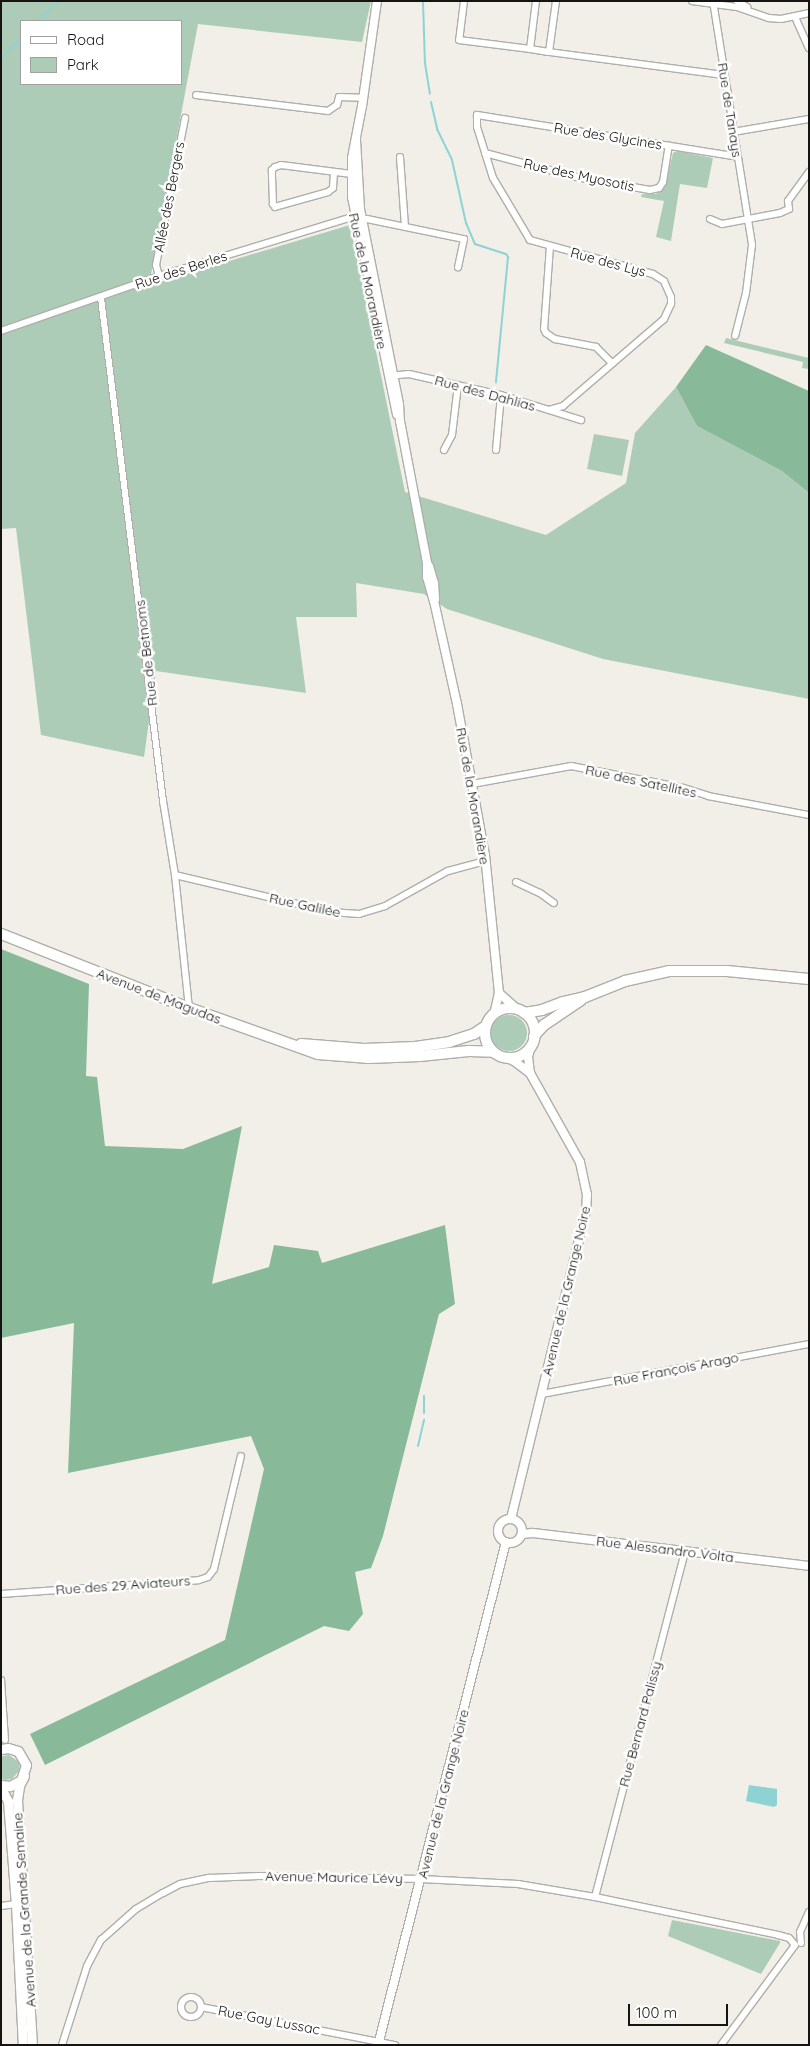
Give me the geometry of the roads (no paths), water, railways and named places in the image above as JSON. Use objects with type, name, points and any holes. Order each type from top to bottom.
[{"type":"main road","name":"Avenue de Magudas","points":[[1,934],[189,1008],[318,1054],[356,1058],[420,1056],[469,1050],[493,1052]]},
{"type":"main road","name":"Avenue de Magudas","points":[[1,940],[27,945]]},
{"type":"main road","points":[[584,997],[544,1024],[534,1036],[531,1046],[519,1056],[504,1057],[493,1052],[486,1040],[486,1026],[494,1014],[501,1010],[520,1011],[584,997],[625,981],[669,971],[728,971],[809,979]]},
{"type":"main road","points":[[520,1011],[532,1023],[534,1036]]},
{"type":"main road","name":"Avenue de Magudas","points":[[291,1044],[364,1049],[415,1047],[449,1042],[474,1034],[486,1026]]},
{"type":"main road","points":[[1,1749],[8,1748],[18,1751],[25,1760],[24,1776],[16,1784],[1,1786]]},
{"type":"main road","name":"Avenue de la Grande Semaine","points":[[24,1776],[19,1786],[17,1800],[32,2045]]},
{"type":"main road","name":"Avenue de la Grande Semaine","points":[[1,1786],[8,1801],[16,1904],[23,2045]]},
{"type":"street","name":"Rue de la Morandière","points":[[377,1],[351,174],[427,563],[427,577],[434,601],[486,861],[499,992],[494,1014]]},
{"type":"street","points":[[464,1],[459,40],[724,75]]},
{"type":"street","points":[[530,49],[536,1]]},
{"type":"street","points":[[549,52],[556,1]]},
{"type":"street","points":[[692,1],[737,6],[781,19],[809,13]]},
{"type":"street","points":[[737,1],[759,14]]},
{"type":"street","name":"Rue de Tanays","points":[[713,3],[753,257],[748,270],[744,305],[735,336]]},
{"type":"street","points":[[795,17],[809,48]]},
{"type":"street","points":[[196,95],[328,111],[337,105],[339,97],[363,98]]},
{"type":"street","name":"Rue des Glycines","points":[[477,115],[738,157]]},
{"type":"street","name":"Rue des Lys","points":[[477,115],[477,127],[493,178],[530,240],[654,274],[668,287],[671,304],[664,319],[563,406],[549,410]]},
{"type":"street","name":"Allée des Bergers","points":[[159,276],[156,264],[185,118]]},
{"type":"street","points":[[734,132],[809,118]]},
{"type":"street","name":"Rue de la Morandière","points":[[356,140],[359,218]]},
{"type":"street","name":"Rue des Myosotis","points":[[486,153],[576,177],[650,190],[659,188],[663,182],[668,145]]},
{"type":"street","points":[[400,157],[405,227]]},
{"type":"street","points":[[334,173],[333,188],[328,192],[275,207],[273,204],[272,170],[275,167],[281,165],[351,174]]},
{"type":"street","points":[[710,219],[722,224],[780,213],[789,208],[788,201],[809,172]]},
{"type":"street","points":[[359,218],[464,239],[458,267]]},
{"type":"street","name":"Rue des Berles","points":[[1,331],[159,276],[328,223],[359,218]]},
{"type":"street","points":[[550,246],[544,329],[546,334],[555,339],[596,348],[612,363]]},
{"type":"street","name":"Rue de Betnoms","points":[[100,298],[163,801],[175,875],[189,1008]]},
{"type":"street","name":"Rue des Dahlias","points":[[391,376],[409,374],[458,385],[501,395],[581,420]]},
{"type":"street","points":[[444,450],[452,436],[458,385]]},
{"type":"street","points":[[496,450],[501,395]]},
{"type":"street","name":"Rue des Satellites","points":[[472,784],[571,766],[684,788],[708,796],[809,815]]},
{"type":"street","name":"Rue Galilée","points":[[175,875],[331,912],[359,914],[385,906],[448,871],[486,861]]},
{"type":"street","points":[[516,882],[540,893],[554,903]]},
{"type":"street","points":[[499,992],[520,1011]]},
{"type":"street","points":[[530,1073],[528,1057],[531,1046]]},
{"type":"street","name":"Avenue de la Grange Noire","points":[[504,1057],[514,1061],[530,1073],[580,1162],[587,1194],[586,1211],[511,1518]]},
{"type":"street","name":"Rue François Arago","points":[[542,1394],[809,1344]]},
{"type":"street","name":"Rue des 29 Aviateurs","points":[[1,1594],[199,1580],[208,1577],[214,1569],[241,1456]]},
{"type":"street","points":[[511,1518],[520,1524],[522,1534],[518,1540],[506,1542],[500,1538],[498,1530],[500,1523],[511,1518]]},
{"type":"street","name":"Rue Alessandro Volta","points":[[522,1534],[533,1533],[809,1566]]},
{"type":"street","name":"Avenue de la Grange Noire","points":[[378,2043],[506,1542]]},
{"type":"street","name":"Rue Bernard Palissy","points":[[595,1897],[685,1551]]},
{"type":"street","points":[[1,1680],[3,1742],[18,1751]]},
{"type":"street","name":"Avenue Maurice Lévy","points":[[62,2045],[87,1966],[97,1944],[110,1930],[136,1909],[174,1887],[201,1879],[235,1876],[421,1879],[518,1884],[595,1897],[778,1935],[798,1944]]},
{"type":"street","points":[[1,1906],[16,1904]]},
{"type":"street","points":[[721,2045],[798,1944],[800,1932],[809,1912]]},
{"type":"street","points":[[798,1944],[809,1942]]},
{"type":"street","name":"Rue Gay Lussac","points":[[202,2007],[395,2045]]},
{"type":"water","points":[[749,1785],[777,1789],[777,1805],[774,1807],[746,1801]]},
{"type":"waterway","points":[[39,20],[58,1]]},
{"type":"waterway","points":[[423,1],[425,63],[430,94]]},
{"type":"waterway","points":[[1,58],[20,40]]},
{"type":"waterway","points":[[431,102],[437,129],[452,160],[466,223],[475,244],[506,254],[508,257],[496,382]]},
{"type":"waterway","points":[[424,1396],[424,1413]]},
{"type":"waterway","points":[[418,1446],[424,1420]]}]
